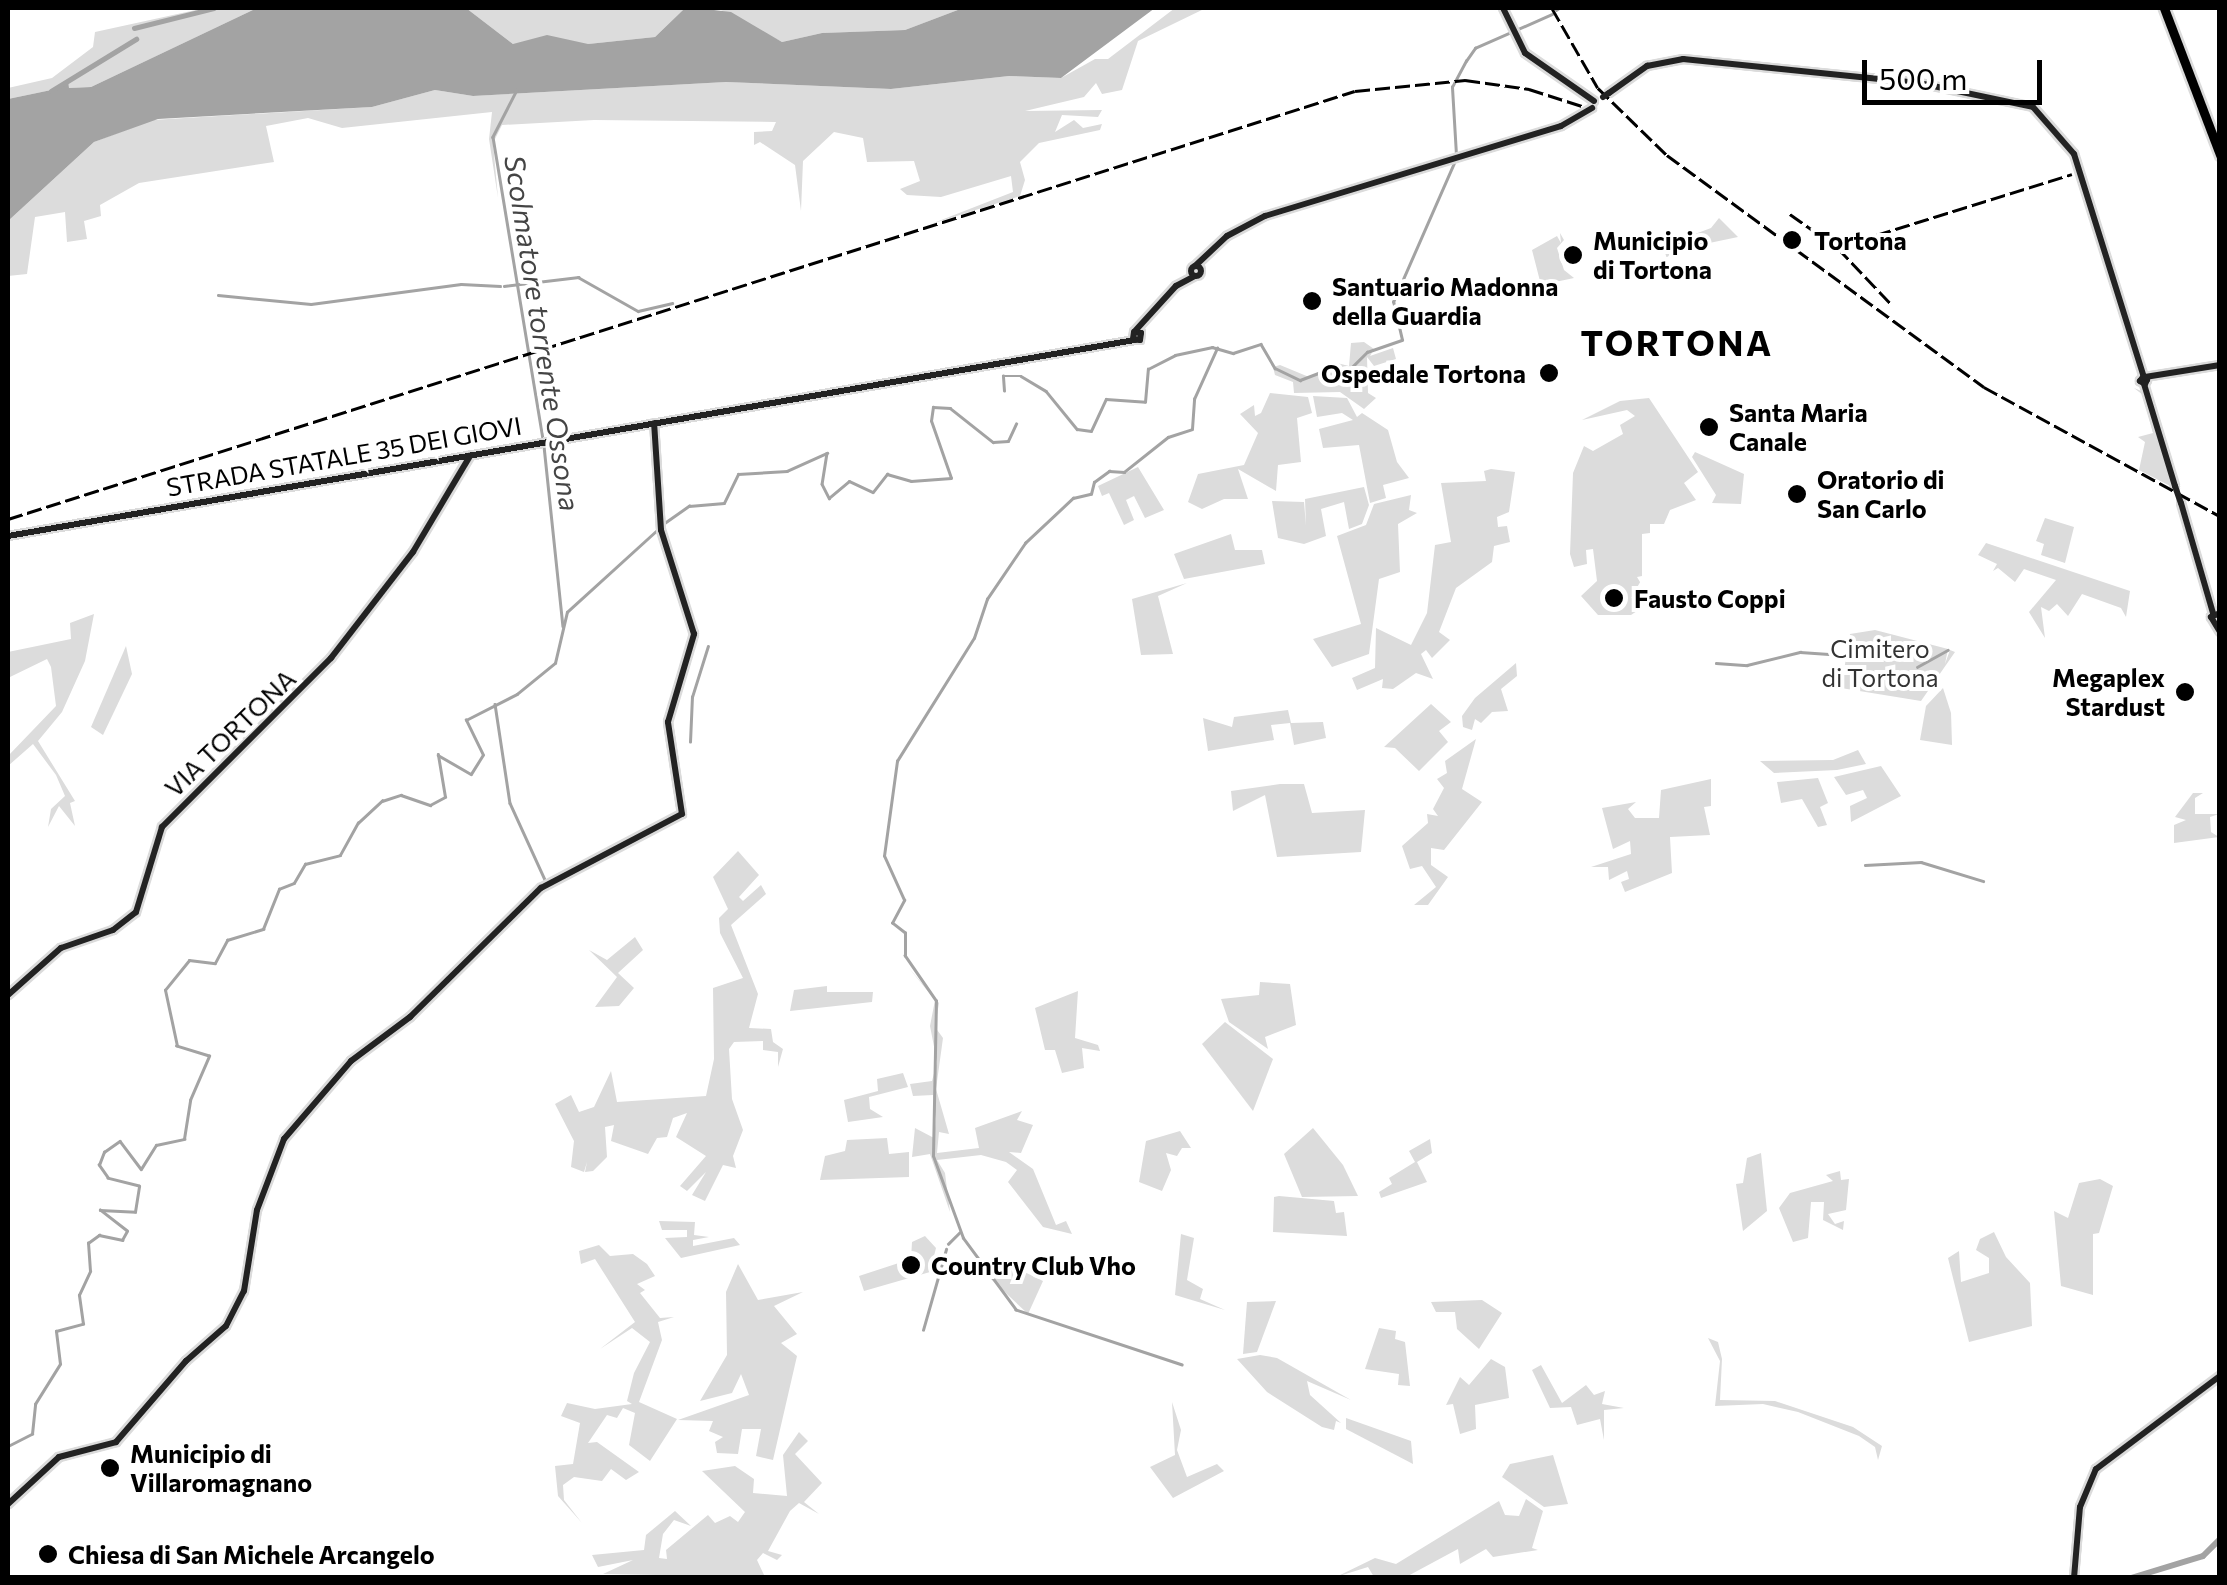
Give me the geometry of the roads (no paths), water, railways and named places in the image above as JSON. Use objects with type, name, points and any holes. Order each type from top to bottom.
[{"type":"main road","points":[[1507,8],[1525,54],[1596,100],[1641,68],[1676,60],[2021,101],[2062,134],[2145,380],[2220,635]]},
{"type":"main road","points":[[2164,8],[2220,155]]},
{"type":"main road","name":"STRADA STATALE 35 DEI GIOVI","points":[[8,536],[1102,346],[1133,337],[1150,314],[1193,272],[1202,256],[1258,219],[1520,138],[1584,114],[1596,100]]},
{"type":"main road","points":[[2145,380],[2220,366]]},
{"type":"main road","points":[[8,1504],[60,1457],[116,1442],[232,1320],[244,1291],[257,1210],[284,1139],[351,1061],[410,1018],[541,888],[682,814],[668,722],[694,634],[660,526],[654,423]]},
{"type":"main road","name":"VIA TORTONA","points":[[8,995],[61,948],[112,930],[136,912],[162,827],[208,788],[232,752],[306,687],[413,552],[471,455]]},
{"type":"main road","points":[[2074,1578],[2080,1506],[2096,1470],[2220,1376]]},
{"type":"waterway","points":[[134,28],[214,8]]},
{"type":"waterway","points":[[1456,155],[1452,87],[1466,61],[1475,48],[1552,14]]},
{"type":"waterway","points":[[51,91],[136,39]]},
{"type":"waterway","name":"Scolmatore torrente Ossona","points":[[517,90],[493,137],[544,446],[563,626]]},
{"type":"waterway","points":[[1004,391],[1003,376],[1021,376],[1046,391],[1077,429],[1091,431],[1106,399],[1145,402],[1148,369],[1175,355],[1212,347],[1233,353],[1261,344],[1275,368],[1300,380],[1331,368],[1348,371],[1367,352],[1402,340],[1393,302],[1454,163]]},
{"type":"waterway","points":[[504,286],[578,277],[638,311],[672,303]]},
{"type":"waterway","points":[[218,295],[311,304],[461,284],[500,286]]},
{"type":"waterway","points":[[1182,1365],[1016,1310],[963,1238],[933,1156],[936,1001],[905,956],[905,933],[892,923],[904,900],[884,856],[897,761],[974,638],[987,599],[1025,543],[1073,498],[1091,494],[1094,482],[1109,471],[1124,472],[1168,437],[1192,429],[1194,399],[1217,348]]},
{"type":"waterway","points":[[663,524],[689,506],[724,503],[738,474],[787,471],[827,453],[822,484],[829,498],[849,481],[873,492],[887,474],[911,481],[951,478],[931,421],[933,407],[950,408],[993,442],[1008,441],[1016,424]]},
{"type":"waterway","points":[[8,1446],[32,1434],[35,1404],[60,1364],[56,1331],[83,1324],[79,1295],[90,1271],[88,1243],[99,1235],[122,1240],[127,1231],[100,1210],[135,1212],[139,1186],[108,1178],[99,1165],[104,1152],[120,1141],[141,1169],[156,1145],[184,1139],[190,1100],[209,1056],[177,1046],[165,990],[189,960],[215,963],[227,940],[263,929],[279,889],[294,883],[305,864],[340,855],[358,823],[382,801],[401,795],[430,805],[445,797],[438,755],[471,774],[483,755],[466,720],[517,694],[555,663],[567,612],[657,530]]},
{"type":"waterway","points":[[690,742],[692,697],[708,646]]},
{"type":"waterway","points":[[1917,667],[1948,650]]},
{"type":"waterway","points":[[1716,663],[1747,665],[1800,652],[1843,655]]},
{"type":"waterway","points":[[495,704],[510,803],[546,882]]},
{"type":"waterway","points":[[1865,865],[1921,862],[1983,881]]},
{"type":"waterway","points":[[948,1244],[959,1233]]},
{"type":"waterway","points":[[923,1330],[946,1249]]},
{"type":"waterway","points":[[2131,1578],[2203,1556],[2220,1539]]},
{"type":"railway","points":[[1552,8],[1598,88],[1667,155],[1984,387],[2220,516]]},
{"type":"railway","points":[[8,519],[1355,91],[1465,80],[1529,89],[1585,107]]},
{"type":"railway","points":[[1821,235],[1857,241],[2072,174]]},
{"type":"railway","points":[[1790,214],[1838,248],[1892,305]]},
{"type":"place","name":"Tortona","points":[[1792,240]]},
{"type":"place","name":"Municipio di Tortona","points":[[1573,255]]},
{"type":"place","name":"Santuario Madonna della Guardia","points":[[1312,301]]},
{"type":"place","name":"Ospedale Tortona","points":[[1549,373]]},
{"type":"place","name":"Santa Maria Canale","points":[[1709,427]]},
{"type":"place","name":"Oratorio di San Carlo","points":[[1797,494]]},
{"type":"place","name":"Fausto Coppi","points":[[1614,598]]},
{"type":"place","name":"Megaplex Stardust","points":[[2185,692]]},
{"type":"place","name":"Country Club Vho","points":[[911,1265]]},
{"type":"place","name":"Municipio di Villaromagnano","points":[[110,1468]]},
{"type":"place","name":"Chiesa di San Michele Arcangelo","points":[[48,1554]]},
{"type":"district","name":"TORTONA","points":[[1677,342]]},
{"type":"park label","name":"Cimitero di Tortona","points":[[1880,664]]}]
